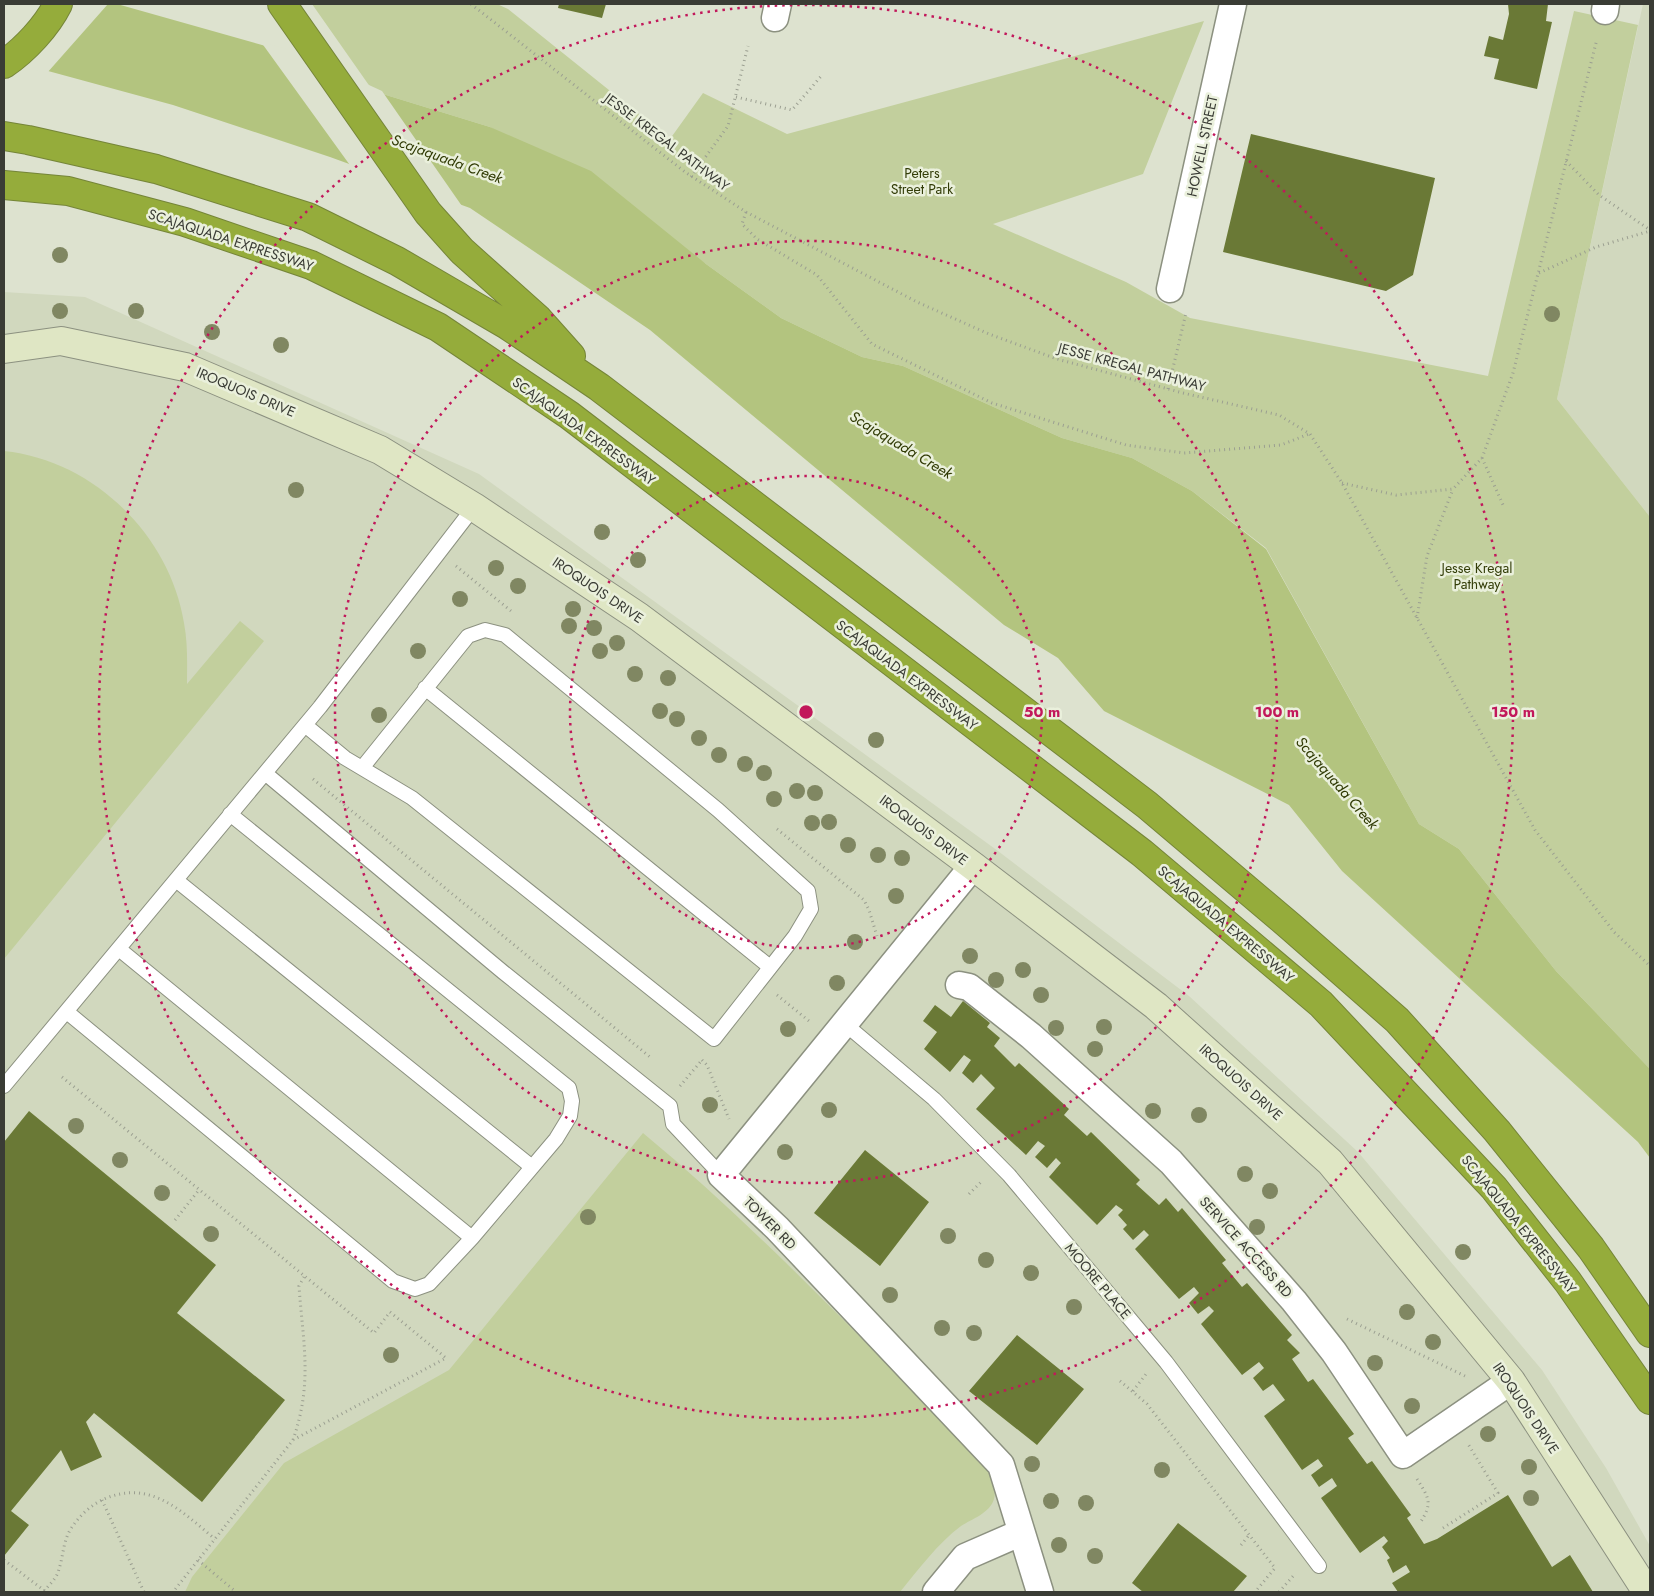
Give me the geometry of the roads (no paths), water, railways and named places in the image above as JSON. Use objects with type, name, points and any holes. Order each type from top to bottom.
[{"type":"highway","points":[[4,64],[13,58],[38,32],[58,4]]},
{"type":"highway","points":[[282,4],[428,213],[462,251],[538,319],[599,387]]},
{"type":"highway","points":[[4,136],[156,169],[308,217],[397,261],[498,320],[599,387],[1147,805],[1397,1020],[1497,1131],[1591,1248],[1650,1333]]},
{"type":"highway","name":"SCAJAQUADA EXPRESSWAY","points":[[4,185],[68,191],[185,222],[312,265],[438,327],[568,416],[1142,853],[1321,1004],[1494,1188],[1568,1282],[1650,1400]]},
{"type":"street","name":"HOWELL STREET","points":[[1170,289],[1233,4]]},
{"type":"street","name":"IROQUOIS DRIVE","points":[[4,349],[61,341],[185,367],[380,450],[474,507],[639,617],[972,866],[1156,1006],[1330,1162],[1504,1386],[1647,1592]]},
{"type":"street","points":[[721,1175],[972,866]]},
{"type":"street","name":"SERVICE ACCESS RD","points":[[959,985],[969,987],[1031,1036],[1171,1162],[1294,1300],[1334,1352],[1403,1455],[1504,1386]]},
{"type":"street","name":"TOWER RD","points":[[721,1175],[777,1228],[1001,1465],[1020,1532],[1040,1592]]},
{"type":"street","points":[[936,1592],[964,1557],[1020,1532]]},
{"type":"lane","points":[[4,1086],[31,1051],[68,1012],[305,725],[474,507]]},
{"type":"lane","points":[[305,725],[345,758],[412,798],[714,1038],[795,936],[811,909],[808,891],[718,810],[504,635],[485,630],[468,636],[362,768]]},
{"type":"lane","points":[[425,688],[770,967]]},
{"type":"lane","points":[[265,773],[503,972],[670,1106],[673,1124],[721,1175]]},
{"type":"lane","points":[[68,1012],[393,1281],[415,1289],[429,1284],[472,1238],[556,1139],[570,1116],[572,1101],[569,1088],[230,814]]},
{"type":"lane","points":[[176,880],[532,1167]]},
{"type":"lane","points":[[119,949],[472,1238]]},
{"type":"lane","name":"MOORE PLACE","points":[[845,1024],[934,1099],[1009,1175],[1166,1362],[1318,1566]]},
{"type":"water","name":"Scajaquada Creek","points":[[4,4],[117,4],[294,54],[373,91],[490,127],[591,171],[706,264],[781,318],[862,357],[903,366],[1062,438],[1132,458],[1192,491],[1266,549],[1419,824],[1459,849],[1556,971],[1650,1069],[1650,1158],[1638,1142],[1342,871],[1289,805],[1104,711],[1058,658],[1004,625],[650,330],[470,208],[330,157],[173,105],[4,59]]},
{"type":"park label","name":"Peters Street Park","points":[[922,182]]},
{"type":"park label","name":"Jesse Kregal Pathway","points":[[1477,576]]}]
